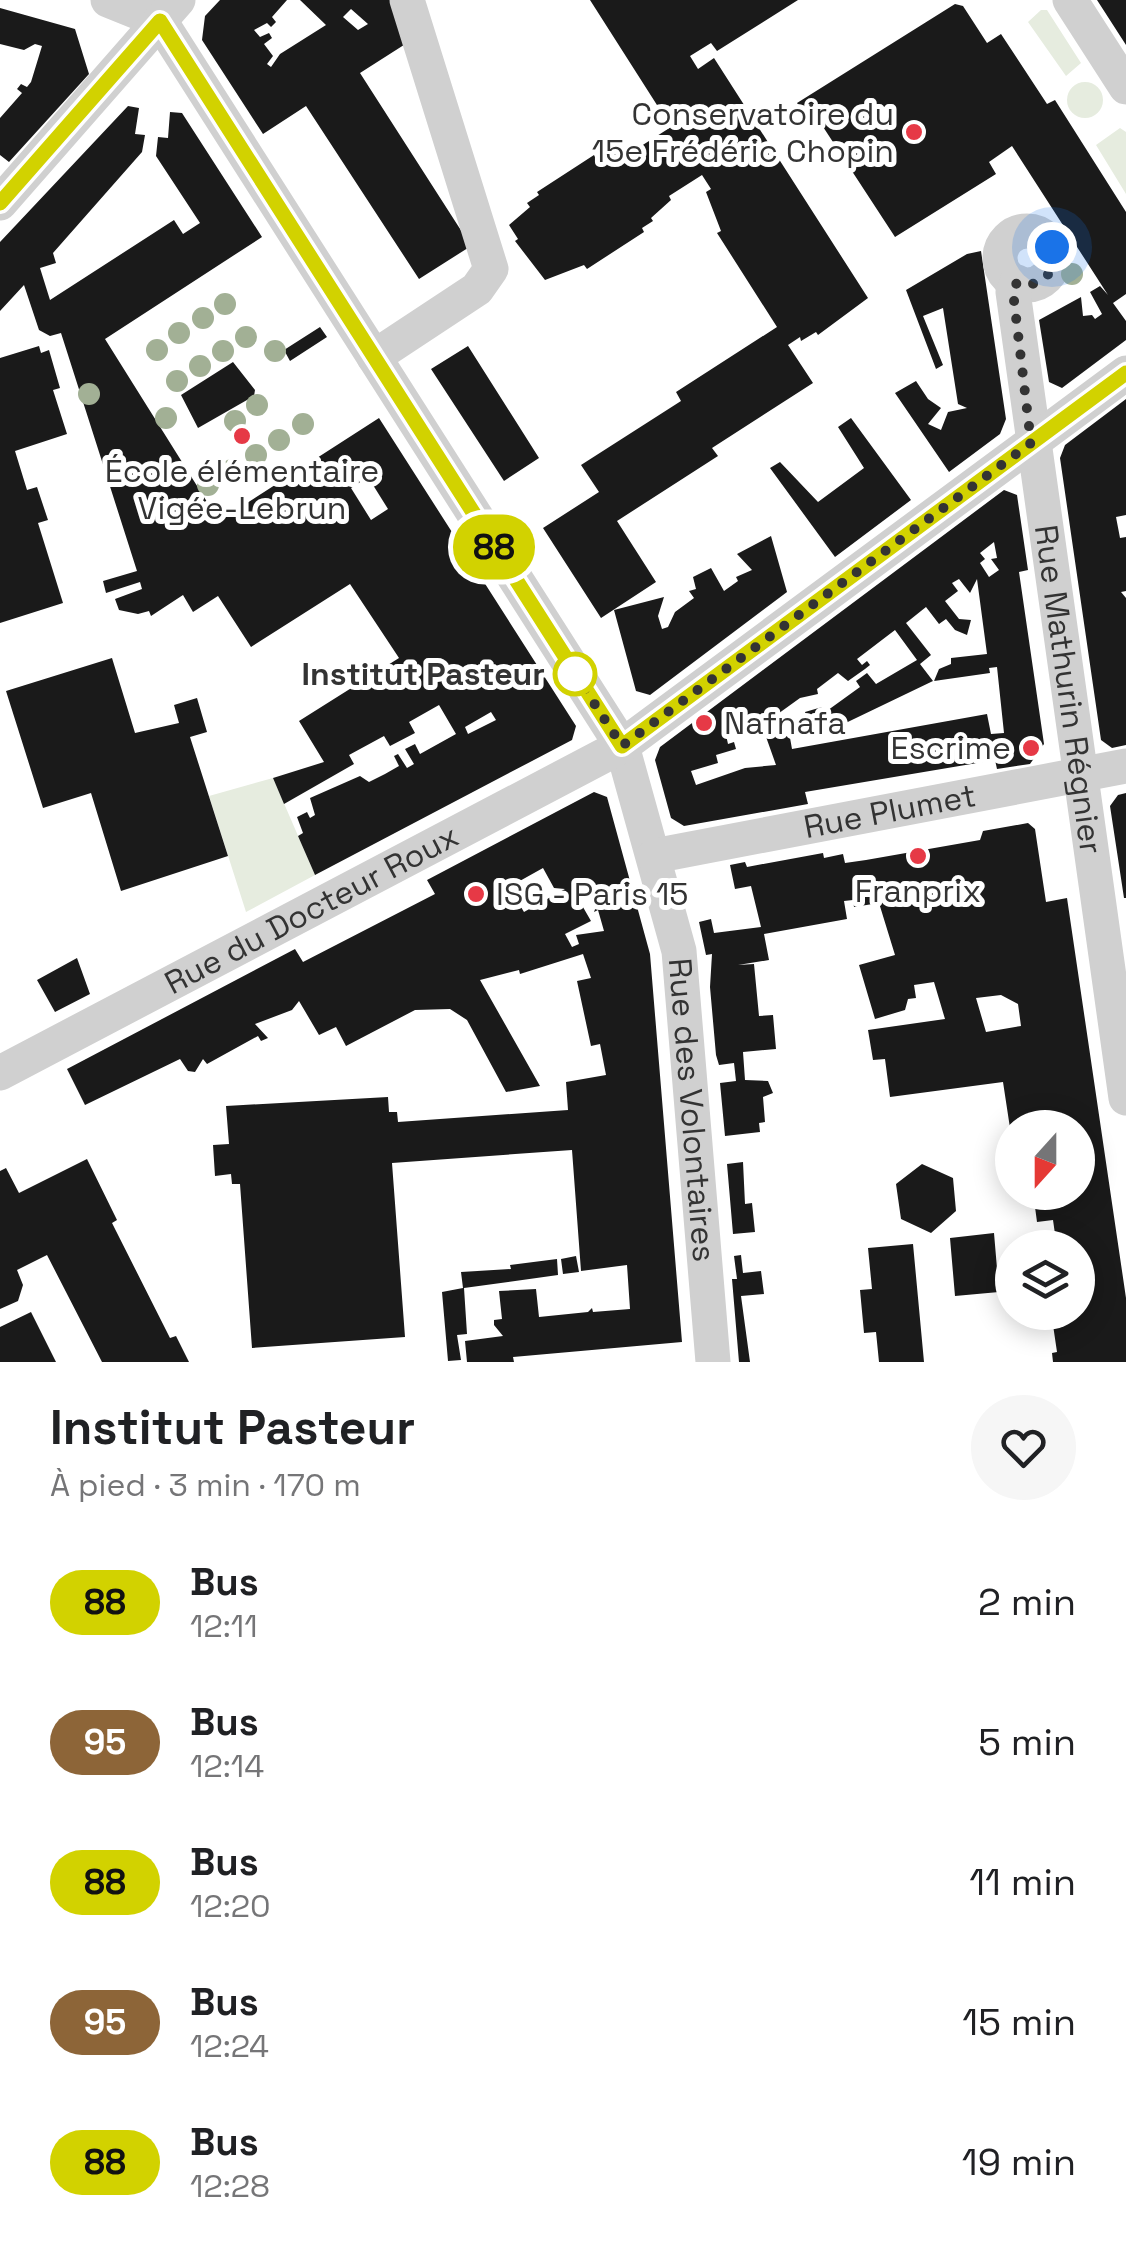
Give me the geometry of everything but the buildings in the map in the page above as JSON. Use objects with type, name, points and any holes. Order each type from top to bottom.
[{"type":"street","points":[[108,0],[169,11]]},
{"type":"street","points":[[374,358],[477,288],[491,268],[406,0]]},
{"type":"street","points":[[1070,0],[1126,87]]},
{"type":"street","points":[[0,203],[169,11]]},
{"type":"street","name":"Rue des Volontaires","points":[[169,11],[374,358],[622,746],[679,951],[713,1362]]},
{"type":"street","name":"Rue Mathurin Régnier","points":[[1017,282],[1013,292],[1031,443],[1126,1098]]},
{"type":"street","name":"Rue du Docteur Roux","points":[[0,1073],[622,746],[1126,373]]},
{"type":"street","name":"Rue Plumet","points":[[654,856],[1126,766]]},
{"type":"shaded area","points":[[1041,10],[1047,10],[1081,63],[1066,76],[1028,22]]},
{"type":"shaded area","points":[[1085,82],[1098,87],[1103,100],[1098,113],[1085,118],[1072,113],[1067,100],[1072,87]]},
{"type":"shaded area","points":[[1120,128],[1126,132],[1126,194],[1096,145]]},
{"type":"shaded area","points":[[273,778],[315,875],[246,912],[209,796]]},
{"type":"bus line","name":"88","points":[[0,203],[128,62],[160,21],[581,682],[606,715],[622,746],[1126,373]]},
{"type":"place","name":"Conservatoire du 15e Frédéric Chopin","points":[[914,132]]},
{"type":"place","name":"École élémentaire Vigée-Lebrun","points":[[242,436]]},
{"type":"place","name":"Institut Pasteur","points":[[575,674]]},
{"type":"place","name":"Nafnafa","points":[[704,723]]},
{"type":"place","name":"Escrime","points":[[1031,748]]},
{"type":"place","name":"Franprix","points":[[918,856]]},
{"type":"place","name":"ISG - Paris 15","points":[[476,894]]},
{"type":"route","points":[[575,674],[606,715],[622,746],[1031,443],[1013,292],[1017,282],[1035,284],[1050,273],[1052,247]]}]
